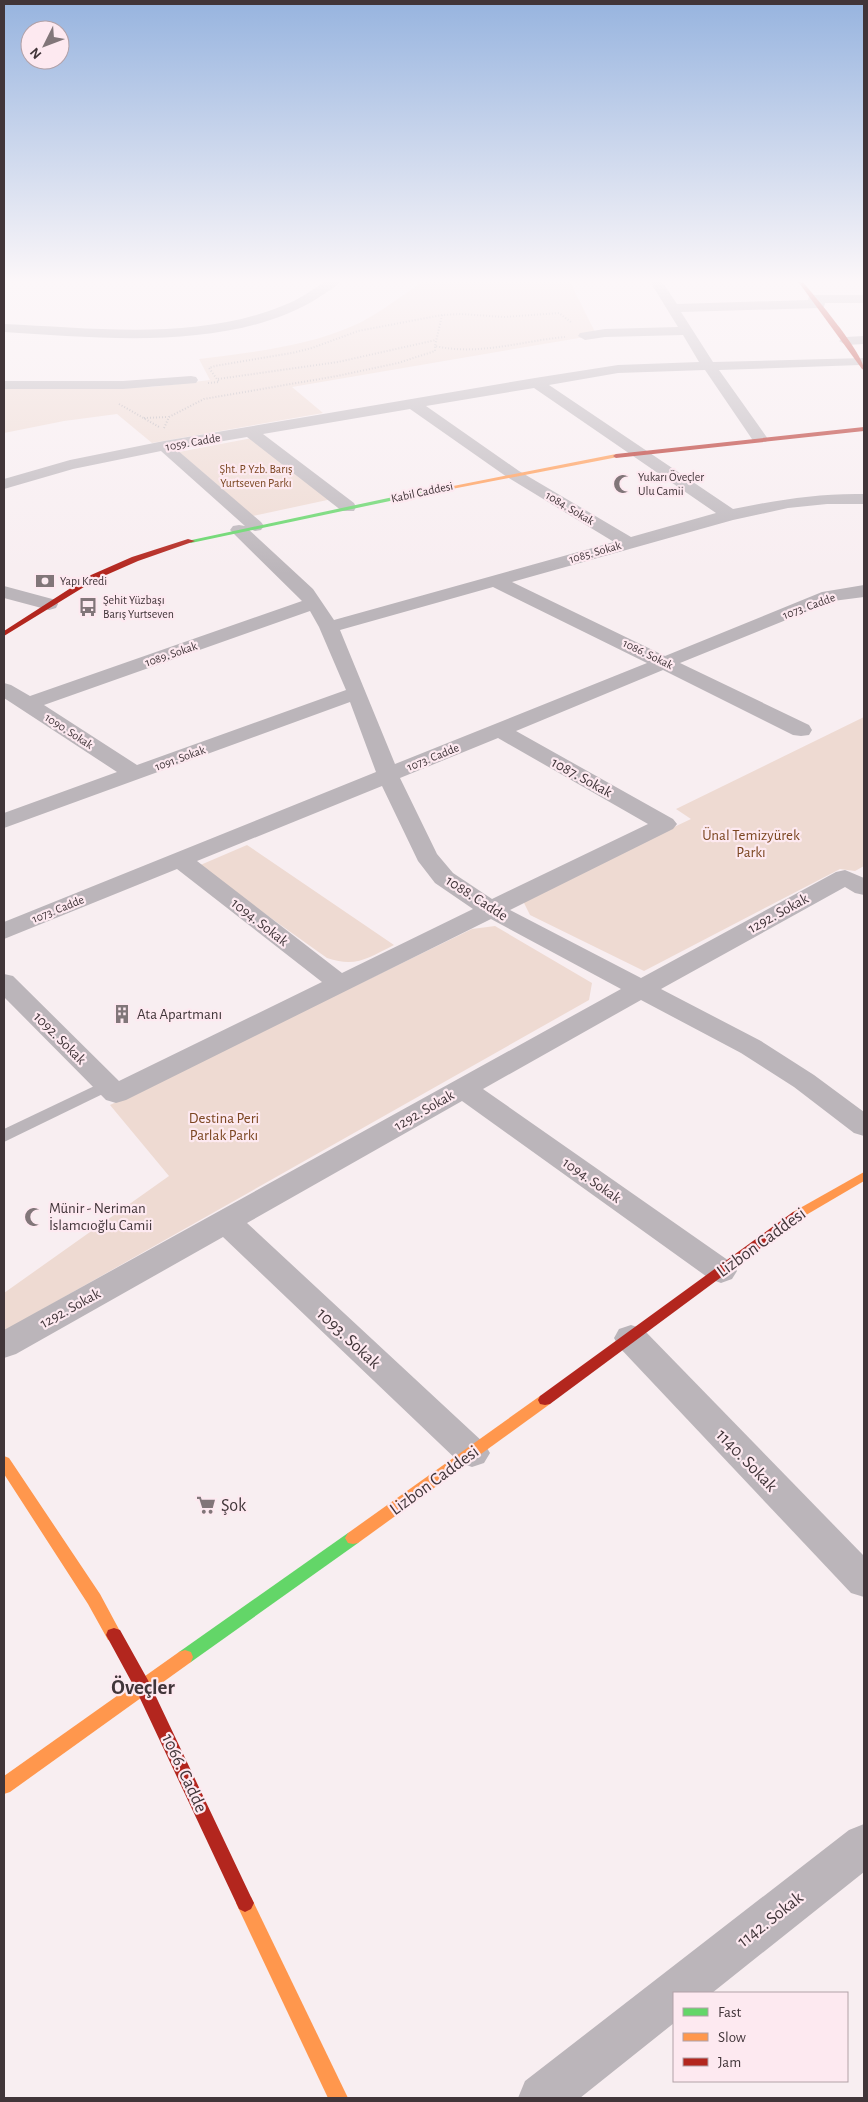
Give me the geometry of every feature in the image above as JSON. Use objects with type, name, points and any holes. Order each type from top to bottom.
[{"type":"main road","name":"Kabil Caddesi","points":[[4,634],[94,577],[135,559],[188,542],[348,507],[636,452],[864,429]]},
{"type":"main road","name":"Lizbon Caddesi","points":[[4,1786],[472,1454],[799,1213],[864,1176]]},
{"type":"main road","name":"1066. Cadde","points":[[4,1462],[94,1599],[144,1687],[338,2098]]},
{"type":"street","name":"1059. Cadde","points":[[4,484],[70,466],[164,446],[414,405],[560,378]]},
{"type":"street","points":[[718,378],[760,438]]},
{"type":"street","points":[[4,386],[196,382]]},
{"type":"street","points":[[535,382],[730,515]]},
{"type":"street","name":"1084. Sokak","points":[[414,405],[513,474],[628,542]]},
{"type":"street","points":[[251,432],[348,507]]},
{"type":"street","name":"1088. Cadde","points":[[164,446],[247,528],[314,603],[329,627],[357,693],[388,775],[426,856],[444,878],[490,910],[751,1047],[804,1081],[864,1126]]},
{"type":"street","name":"1085. Sokak","points":[[329,627],[730,515],[788,503],[827,499],[864,499]]},
{"type":"street","name":"1086. Sokak","points":[[494,580],[666,662],[802,730]]},
{"type":"street","name":"1073. Cadde","points":[[4,931],[829,596],[864,591]]},
{"type":"street","points":[[4,592],[49,604]]},
{"type":"street","name":"1089. Sokak","points":[[28,704],[314,603]]},
{"type":"street","name":"1090. Sokak","points":[[4,689],[134,774]]},
{"type":"street","name":"1091. Sokak","points":[[4,822],[357,693]]},
{"type":"street","name":"1087. Sokak","points":[[490,910],[665,824],[498,730]]},
{"type":"street","name":"1094. Sokak","points":[[180,860],[340,984]]},
{"type":"street","name":"1292. Sokak","points":[[4,1345],[640,988],[854,883]]},
{"type":"street","points":[[112,1089],[340,984],[490,910]]},
{"type":"street","name":"1092. Sokak","points":[[4,982],[112,1089]]},
{"type":"street","name":"1094. Sokak","points":[[462,1088],[721,1271]]},
{"type":"street","name":"1093. Sokak","points":[[226,1222],[472,1454]]},
{"type":"street","name":"1140. Sokak","points":[[631,1338],[864,1581]]},
{"type":"street","name":"1142. Sokak","points":[[678,1992],[864,1845]]},
{"type":"street","name":"1142. Sokak","points":[[542,2098],[673,1996]]},
{"type":"lane","points":[[4,1136],[112,1089]]},
{"type":"path","points":[[196,382],[219,382],[218,379],[224,378]]},
{"type":"path","points":[[144,418],[169,417],[204,399],[220,395],[327,378]]},
{"type":"path","points":[[99,385],[105,394],[163,429],[169,417]]},
{"type":"green space","points":[[209,378],[344,378],[292,387],[323,413],[152,443],[117,414],[64,421],[4,433],[4,389],[152,387],[210,380]]},
{"type":"green space","name":"Şht. P. Yzb. Barış Yurtseven Parkı","points":[[257,437],[332,499],[253,516],[179,452]]},
{"type":"green space","name":"Ünal Temizyürek Parkı","points":[[864,717],[864,866],[855,871],[840,869],[644,971],[530,915],[522,899],[691,819],[676,809]]},
{"type":"green space","points":[[247,845],[394,945],[354,962],[337,961],[327,958],[198,866]]},
{"type":"green space","name":"Destina Peri Parlak Parkı","points":[[495,926],[592,983],[589,1000],[4,1331],[4,1293],[169,1176],[110,1105],[472,929]]},
{"type":"traffic: fast","points":[[191,541],[426,492]]},
{"type":"traffic: fast","points":[[185,1657],[353,1538]]},
{"type":"traffic: slow","points":[[426,492],[616,456]]},
{"type":"traffic: slow","points":[[797,1215],[864,1176]]},
{"type":"traffic: slow","points":[[353,1538],[545,1400]]},
{"type":"traffic: slow","points":[[4,1462],[94,1599],[114,1635]]},
{"type":"traffic: slow","points":[[4,1786],[185,1657]]},
{"type":"traffic: slow","points":[[245,1903],[338,2098]]},
{"type":"traffic: jam","points":[[616,456],[864,429]]},
{"type":"traffic: jam","points":[[4,634],[94,577],[135,559],[191,541]]},
{"type":"traffic: jam","points":[[545,1400],[797,1215]]},
{"type":"traffic: jam","points":[[114,1635],[143,1687],[245,1903]]},
{"type":"place","name":"Yukarı Öveçler Ulu Camii","points":[[623,484]]},
{"type":"place","name":"Yapı Kredi","points":[[45,581]]},
{"type":"place","name":"Şehit Yüzbaşı Barış Yurtseven","points":[[88,607]]},
{"type":"place","name":"Ata Apartmanı","points":[[122,1014]]},
{"type":"place","name":"Münir - Neriman İslamcıoğlu Camii","points":[[34,1217]]},
{"type":"place","name":"Şok","points":[[206,1505]]},
{"type":"district","name":"Öveçler","points":[[143,1687]]}]
